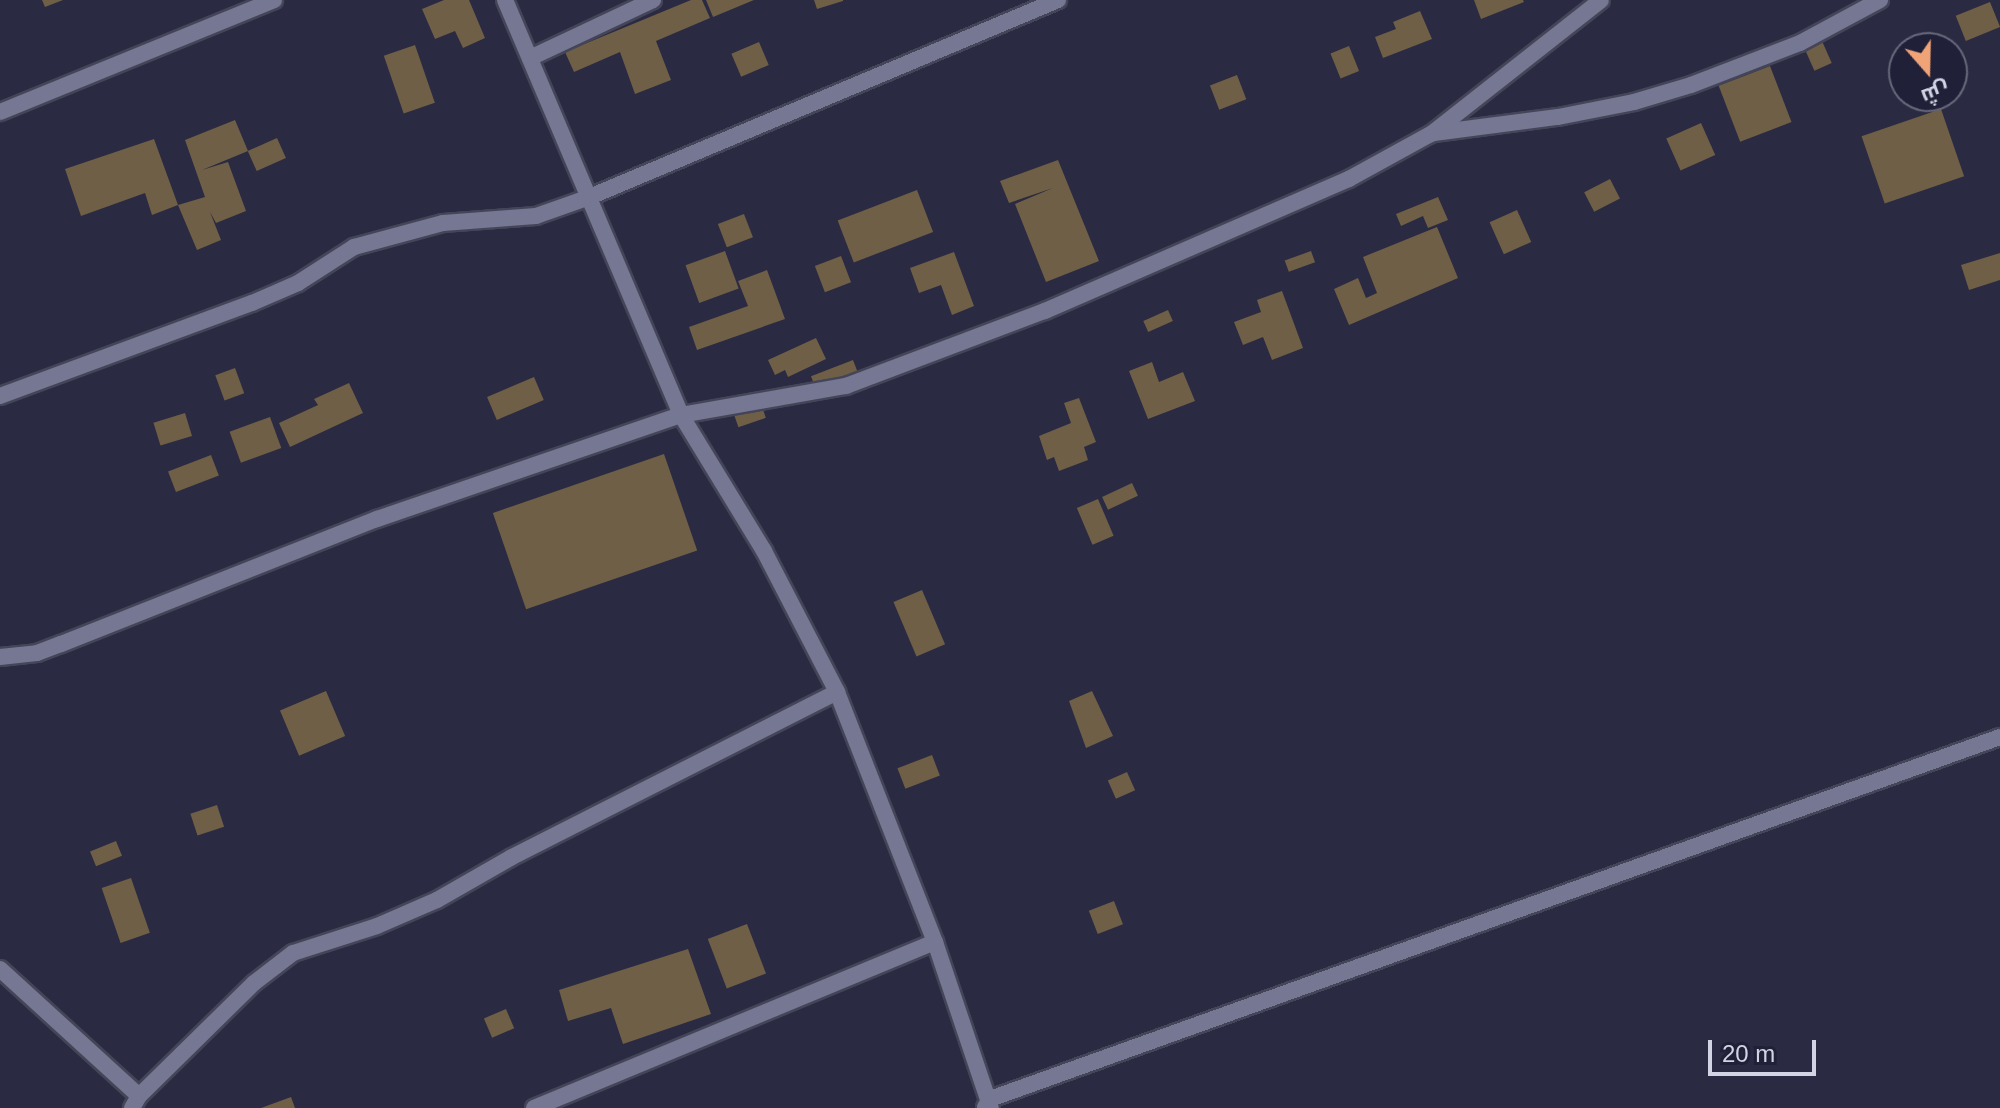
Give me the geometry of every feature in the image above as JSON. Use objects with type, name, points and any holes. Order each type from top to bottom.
[{"type":"street","points":[[0,112],[274,0]]},
{"type":"street","points":[[505,0],[681,415],[764,551],[837,692],[935,942],[988,1105],[2000,737]]},
{"type":"street","points":[[530,58],[653,0]]},
{"type":"street","points":[[0,396],[252,303],[298,283],[354,247],[443,223],[536,216],[587,198],[1058,0]]},
{"type":"street","points":[[0,657],[37,653],[377,519],[681,415],[846,386],[1031,317],[1349,179],[1431,134],[1601,0]]},
{"type":"street","points":[[1431,134],[1558,117],[1634,102],[1691,85],[1800,43],[1880,0]]},
{"type":"street","points":[[0,969],[135,1102],[254,983],[293,953],[377,926],[437,900],[512,857],[837,692]]},
{"type":"street","points":[[534,1108],[935,942]]},
{"type":"building","points":[[42,0],[63,0],[45,7]]},
{"type":"building","points":[[444,0],[469,0],[485,38],[463,48],[455,31],[435,39],[422,9]]},
{"type":"building","points":[[691,0],[702,0],[710,18],[656,41],[671,80],[635,94],[620,52],[574,72],[565,52]]},
{"type":"building","points":[[706,0],[754,0],[713,17]]},
{"type":"building","points":[[814,0],[843,0],[843,1],[817,9]]},
{"type":"building","points":[[1474,0],[1523,0],[1524,2],[1481,19]]},
{"type":"building","points":[[1990,2],[2000,27],[1968,40],[1968,32],[1962,32],[1956,16]]},
{"type":"building","points":[[1420,11],[1432,39],[1383,58],[1375,37],[1396,29],[1393,22]]},
{"type":"building","points":[[1822,41],[1832,63],[1814,71],[1805,49]]},
{"type":"building","points":[[759,42],[769,65],[741,77],[731,54]]},
{"type":"building","points":[[415,45],[435,103],[404,113],[384,56]]},
{"type":"building","points":[[1349,46],[1359,71],[1341,79],[1330,53]]},
{"type":"building","points":[[1770,66],[1792,122],[1740,142],[1719,86]]},
{"type":"building","points":[[1237,75],[1246,99],[1219,110],[1210,85]]},
{"type":"building","points":[[1932,112],[1942,112],[1964,176],[1885,203],[1862,136]]},
{"type":"building","points":[[235,120],[248,151],[202,170],[228,162],[246,211],[216,223],[210,212],[221,240],[197,250],[178,205],[205,197],[185,140]]},
{"type":"building","points":[[1701,123],[1715,155],[1681,170],[1666,138]]},
{"type":"building","points":[[277,138],[286,158],[257,171],[248,151]]},
{"type":"building","points":[[154,139],[178,205],[152,215],[145,193],[81,216],[65,169]]},
{"type":"building","points":[[1058,160],[1099,261],[1046,282],[1015,204],[1053,188],[1009,203],[1000,181]]},
{"type":"building","points":[[1610,179],[1620,199],[1594,212],[1584,192]]},
{"type":"building","points":[[917,190],[933,232],[854,262],[838,220]]},
{"type":"building","points":[[1438,197],[1448,220],[1428,228],[1423,216],[1401,226],[1396,214]]},
{"type":"building","points":[[1517,210],[1531,242],[1504,254],[1490,222]]},
{"type":"building","points":[[744,214],[753,237],[727,247],[718,224]]},
{"type":"building","points":[[1437,227],[1458,278],[1349,325],[1334,289],[1358,278],[1366,298],[1377,293],[1363,257]]},
{"type":"building","points":[[725,251],[739,289],[699,303],[686,265]]},
{"type":"building","points":[[1311,251],[1315,262],[1289,272],[1285,261]]},
{"type":"building","points":[[954,252],[974,306],[952,315],[941,285],[919,293],[910,268]]},
{"type":"building","points":[[2000,253],[2000,280],[1969,290],[1961,265]]},
{"type":"building","points":[[841,256],[851,282],[825,292],[815,266]]},
{"type":"building","points":[[767,270],[785,319],[697,350],[689,327],[748,306],[738,281]]},
{"type":"building","points":[[1282,291],[1303,348],[1272,360],[1263,337],[1243,345],[1234,322],[1261,312],[1257,300]]},
{"type":"building","points":[[1168,310],[1173,321],[1148,332],[1143,321]]},
{"type":"building","points":[[816,338],[826,359],[788,377],[785,370],[775,375],[768,360]]},
{"type":"building","points":[[853,360],[862,383],[820,399],[811,376]]},
{"type":"building","points":[[1152,362],[1159,382],[1183,372],[1195,401],[1148,419],[1129,371]]},
{"type":"building","points":[[235,368],[244,393],[225,401],[215,375]]},
{"type":"building","points":[[534,377],[544,400],[497,420],[487,397]]},
{"type":"building","points":[[349,383],[363,413],[290,447],[279,423],[318,405],[314,399]]},
{"type":"building","points":[[759,398],[766,418],[738,427],[732,407]]},
{"type":"building","points":[[1079,398],[1096,442],[1084,447],[1088,460],[1059,471],[1054,457],[1047,460],[1039,436],[1071,423],[1064,403]]},
{"type":"building","points":[[185,413],[192,436],[160,446],[153,423]]},
{"type":"building","points":[[270,417],[281,448],[241,463],[230,432]]},
{"type":"building","points":[[664,454],[697,550],[526,609],[493,513]]},
{"type":"building","points":[[211,455],[219,476],[176,492],[168,471]]},
{"type":"building","points":[[1132,483],[1138,496],[1108,510],[1102,497]]},
{"type":"building","points":[[1098,499],[1114,536],[1092,545],[1077,508]]},
{"type":"building","points":[[922,590],[945,644],[917,656],[893,602]]},
{"type":"building","points":[[326,691],[345,736],[299,756],[280,711]]},
{"type":"building","points":[[1092,691],[1113,736],[1086,748],[1069,701]]},
{"type":"building","points":[[932,755],[940,776],[905,789],[897,768]]},
{"type":"building","points":[[1127,772],[1135,790],[1116,799],[1108,781]]},
{"type":"building","points":[[217,805],[224,827],[197,836],[190,814]]},
{"type":"building","points":[[116,841],[122,856],[96,866],[90,851]]},
{"type":"building","points":[[131,878],[150,933],[121,943],[102,888]]},
{"type":"building","points":[[1114,901],[1123,924],[1098,934],[1089,911]]},
{"type":"building","points":[[747,924],[766,973],[727,989],[708,939]]},
{"type":"building","points":[[688,949],[711,1014],[623,1044],[611,1008],[568,1021],[559,990]]},
{"type":"building","points":[[506,1009],[514,1028],[492,1038],[484,1018]]},
{"type":"building","points":[[291,1097],[295,1108],[261,1108]]}]
